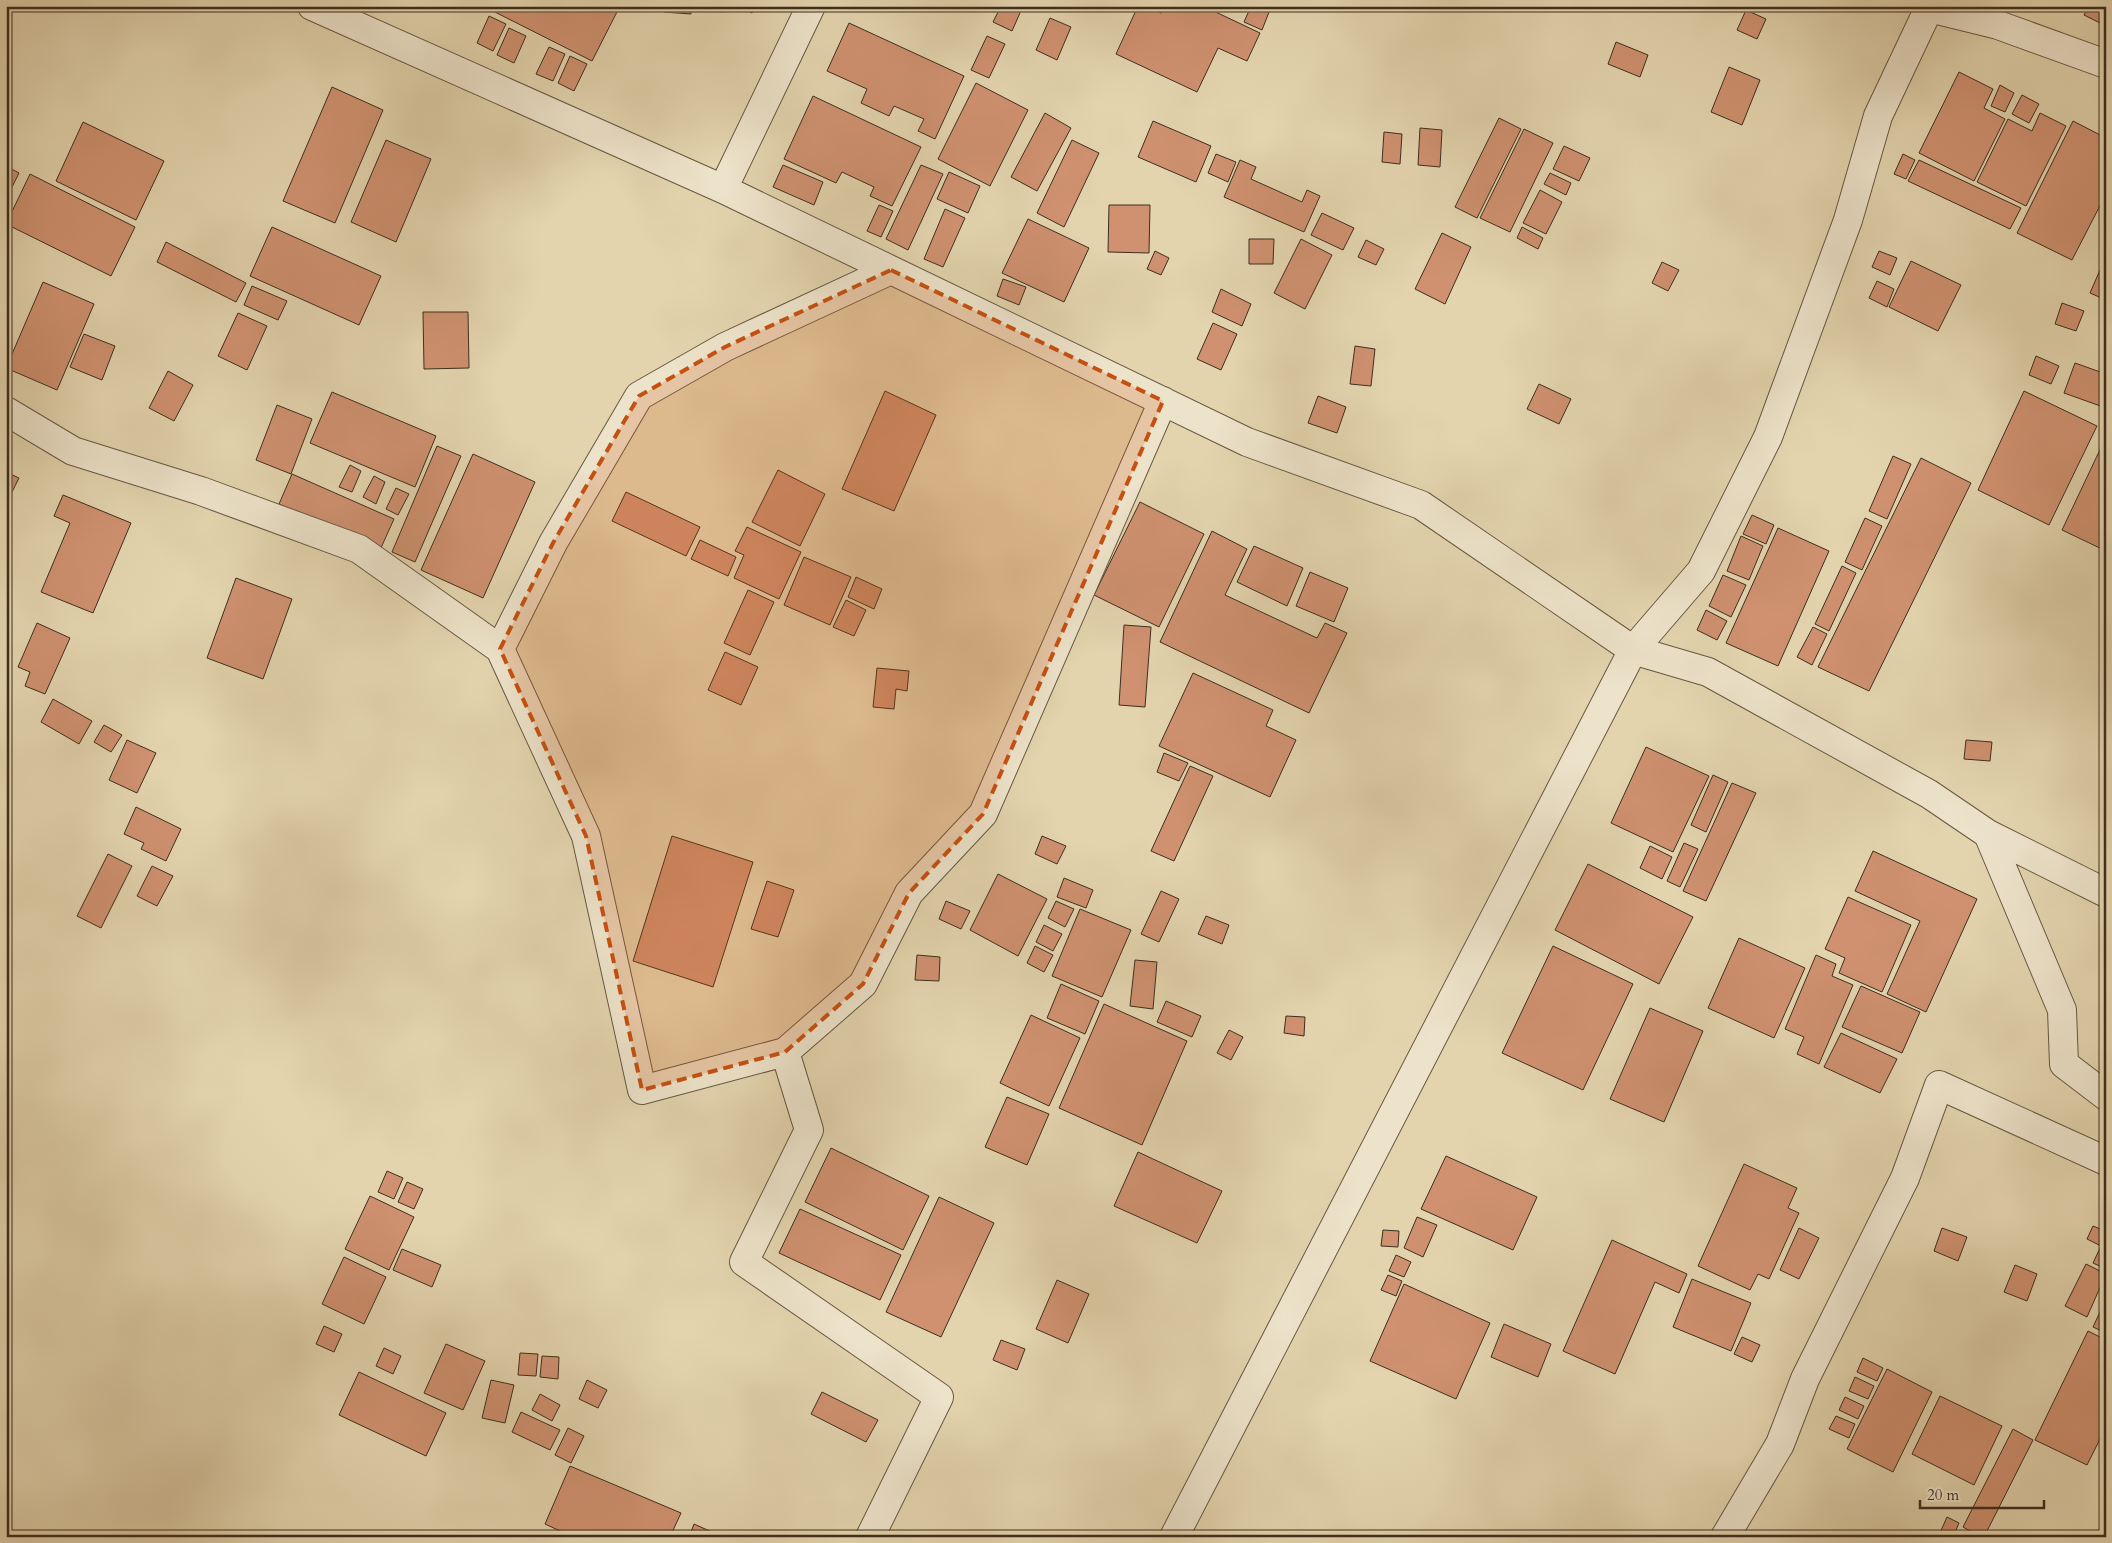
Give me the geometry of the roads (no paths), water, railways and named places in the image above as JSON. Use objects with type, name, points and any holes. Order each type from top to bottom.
[{"type":"street","points":[[312,6],[343,12],[723,189],[1247,442],[1421,505],[1633,650],[1708,672],[1930,794],[1988,834],[2106,893]]},
{"type":"street","points":[[723,189],[811,6]]},
{"type":"street","points":[[1174,1537],[1633,650],[1701,571],[1768,437],[1848,220],[1878,116],[1929,7],[1998,25],[2106,64]]},
{"type":"street","points":[[500,649],[553,543],[639,396],[725,347],[891,270]]},
{"type":"street","points":[[6,411],[73,451],[201,491],[359,549],[500,649],[586,836],[642,1090],[785,1052],[863,984],[909,893],[982,814],[1163,401]]},
{"type":"street","points":[[1988,834],[2062,1010],[2064,1064],[2106,1096]]},
{"type":"street","points":[[785,1052],[809,1130],[744,1262],[939,1397],[870,1537]]},
{"type":"street","points":[[1724,1537],[1780,1444],[1805,1379],[1905,1178],[1939,1085],[2106,1161]]}]
